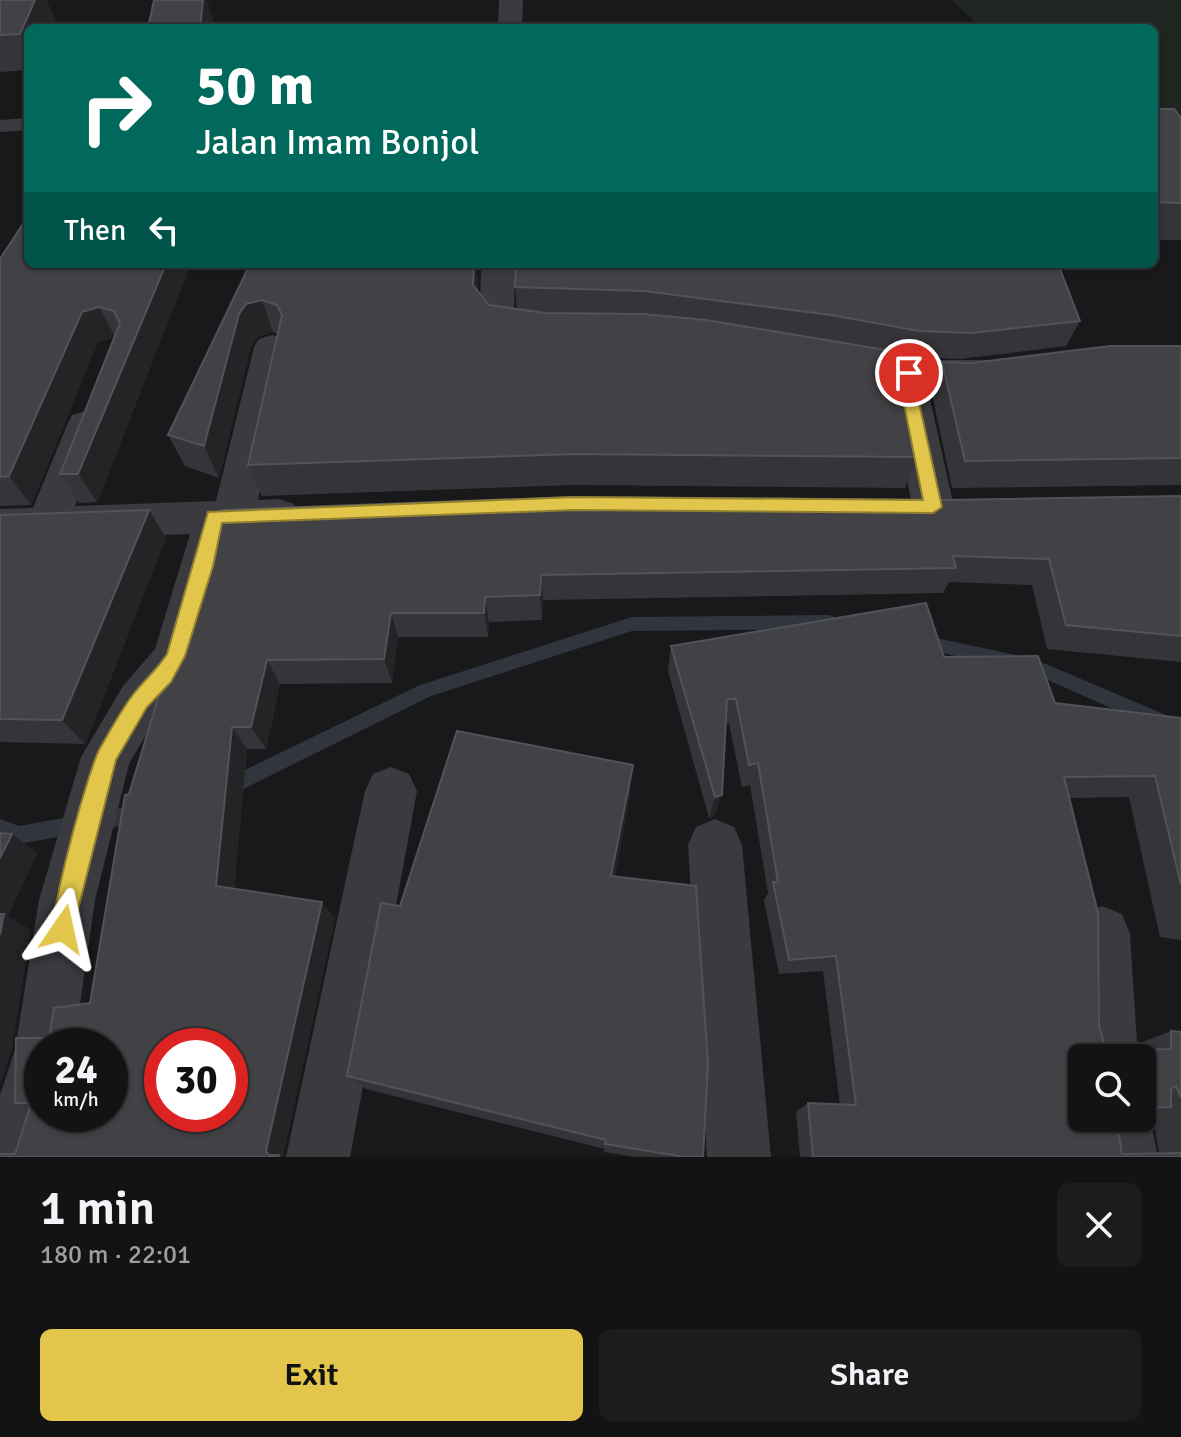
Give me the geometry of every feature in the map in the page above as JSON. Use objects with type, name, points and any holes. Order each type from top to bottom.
[{"type":"street","points":[[510,24],[511,0]]},
{"type":"street","points":[[498,268],[497,318],[505,327],[567,330]]},
{"type":"street","points":[[47,1028],[67,900],[106,757],[140,701],[164,676],[176,656],[204,566],[224,517],[272,347]]},
{"type":"street","points":[[811,354],[909,373],[960,375],[1027,368]]},
{"type":"street","points":[[909,373],[917,507],[977,506]]},
{"type":"street","points":[[47,524],[98,395]]},
{"type":"street","points":[[0,525],[320,513]]},
{"type":"street","points":[[318,1157],[391,791]]},
{"type":"street","points":[[715,845],[739,1157]]},
{"type":"street","points":[[1102,934],[1106,1044]]},
{"type":"street","points":[[12,1157],[24,1118]]},
{"type":"street","points":[[1122,1132],[1126,1157]]},
{"type":"lane","points":[[0,126],[24,124]]},
{"type":"shaded area","points":[[952,0],[1181,0],[1181,222],[1158,202],[1158,24],[977,24]]},
{"type":"building","points":[[0,0],[35,0],[20,34],[0,35]]},
{"type":"building","points":[[154,0],[203,0],[200,24],[149,24]]},
{"type":"building","points":[[1158,109],[1174,109],[1181,118],[1181,203],[1158,202]]},
{"type":"building","points":[[24,222],[24,268],[164,268],[78,474],[60,474],[120,323],[114,311],[99,307],[82,312],[9,476],[0,477],[0,259]]},
{"type":"building","points":[[248,268],[474,268],[473,285],[489,305],[545,313],[642,314],[706,320],[898,352],[918,457],[573,454],[248,465],[282,315],[277,305],[262,300],[246,304],[239,314],[204,446],[168,435]]},
{"type":"building","points":[[516,268],[1060,268],[1080,321],[971,333],[919,331],[831,315],[644,291],[515,287]]},
{"type":"building","points":[[1110,346],[1181,346],[1181,458],[965,461],[942,362],[972,363]]},
{"type":"building","points":[[1181,496],[1181,636],[1066,625],[1049,559],[953,556],[956,568],[541,575],[540,595],[485,597],[484,613],[391,613],[384,659],[267,660],[251,727],[232,727],[216,886],[322,902],[266,1151],[278,1157],[0,1157],[0,1154],[15,1154],[24,1126],[24,1132],[128,1132],[128,1028],[51,1028],[54,1008],[90,1003],[125,795],[129,794],[168,666],[186,633],[222,510],[573,497],[946,500]]},
{"type":"building","points":[[149,510],[62,720],[0,719],[0,515]]},
{"type":"building","points":[[926,603],[944,657],[1038,656],[1055,703],[1181,718],[1181,885],[1155,776],[1064,777],[1098,913],[1099,1025],[1104,1044],[1068,1044],[1068,1132],[1118,1132],[1122,1154],[1181,1153],[1181,1157],[813,1157],[808,1103],[856,1105],[836,956],[789,960],[773,882],[778,882],[758,763],[749,765],[736,699],[727,699],[722,795],[715,797],[671,646]]},
{"type":"building","points":[[457,731],[633,765],[611,876],[696,886],[708,1064],[703,1157],[605,1144],[606,1140],[347,1076],[381,903],[400,906]]},
{"type":"building","points":[[0,833],[12,834],[0,858]]},
{"type":"building","points":[[0,914],[4,914],[0,935]]},
{"type":"building","points":[[1171,1031],[1181,1032],[1181,1098],[1176,1086],[1171,1089],[1171,1107],[1156,1108],[1156,1049],[1171,1049]]},
{"type":"building","points":[[16,1038],[24,1038],[24,1103],[15,1103]]},
{"type":"waterway","points":[[225,789],[426,690],[632,624],[829,622]]},
{"type":"waterway","points":[[922,642],[1034,666],[1160,721],[1181,736]]},
{"type":"waterway","points":[[0,828],[19,835],[142,813]]},
{"type":"route","points":[[63,929],[67,900],[106,757],[140,701],[164,676],[176,656],[204,566],[215,517],[574,504],[933,507],[908,389],[909,373]]}]
